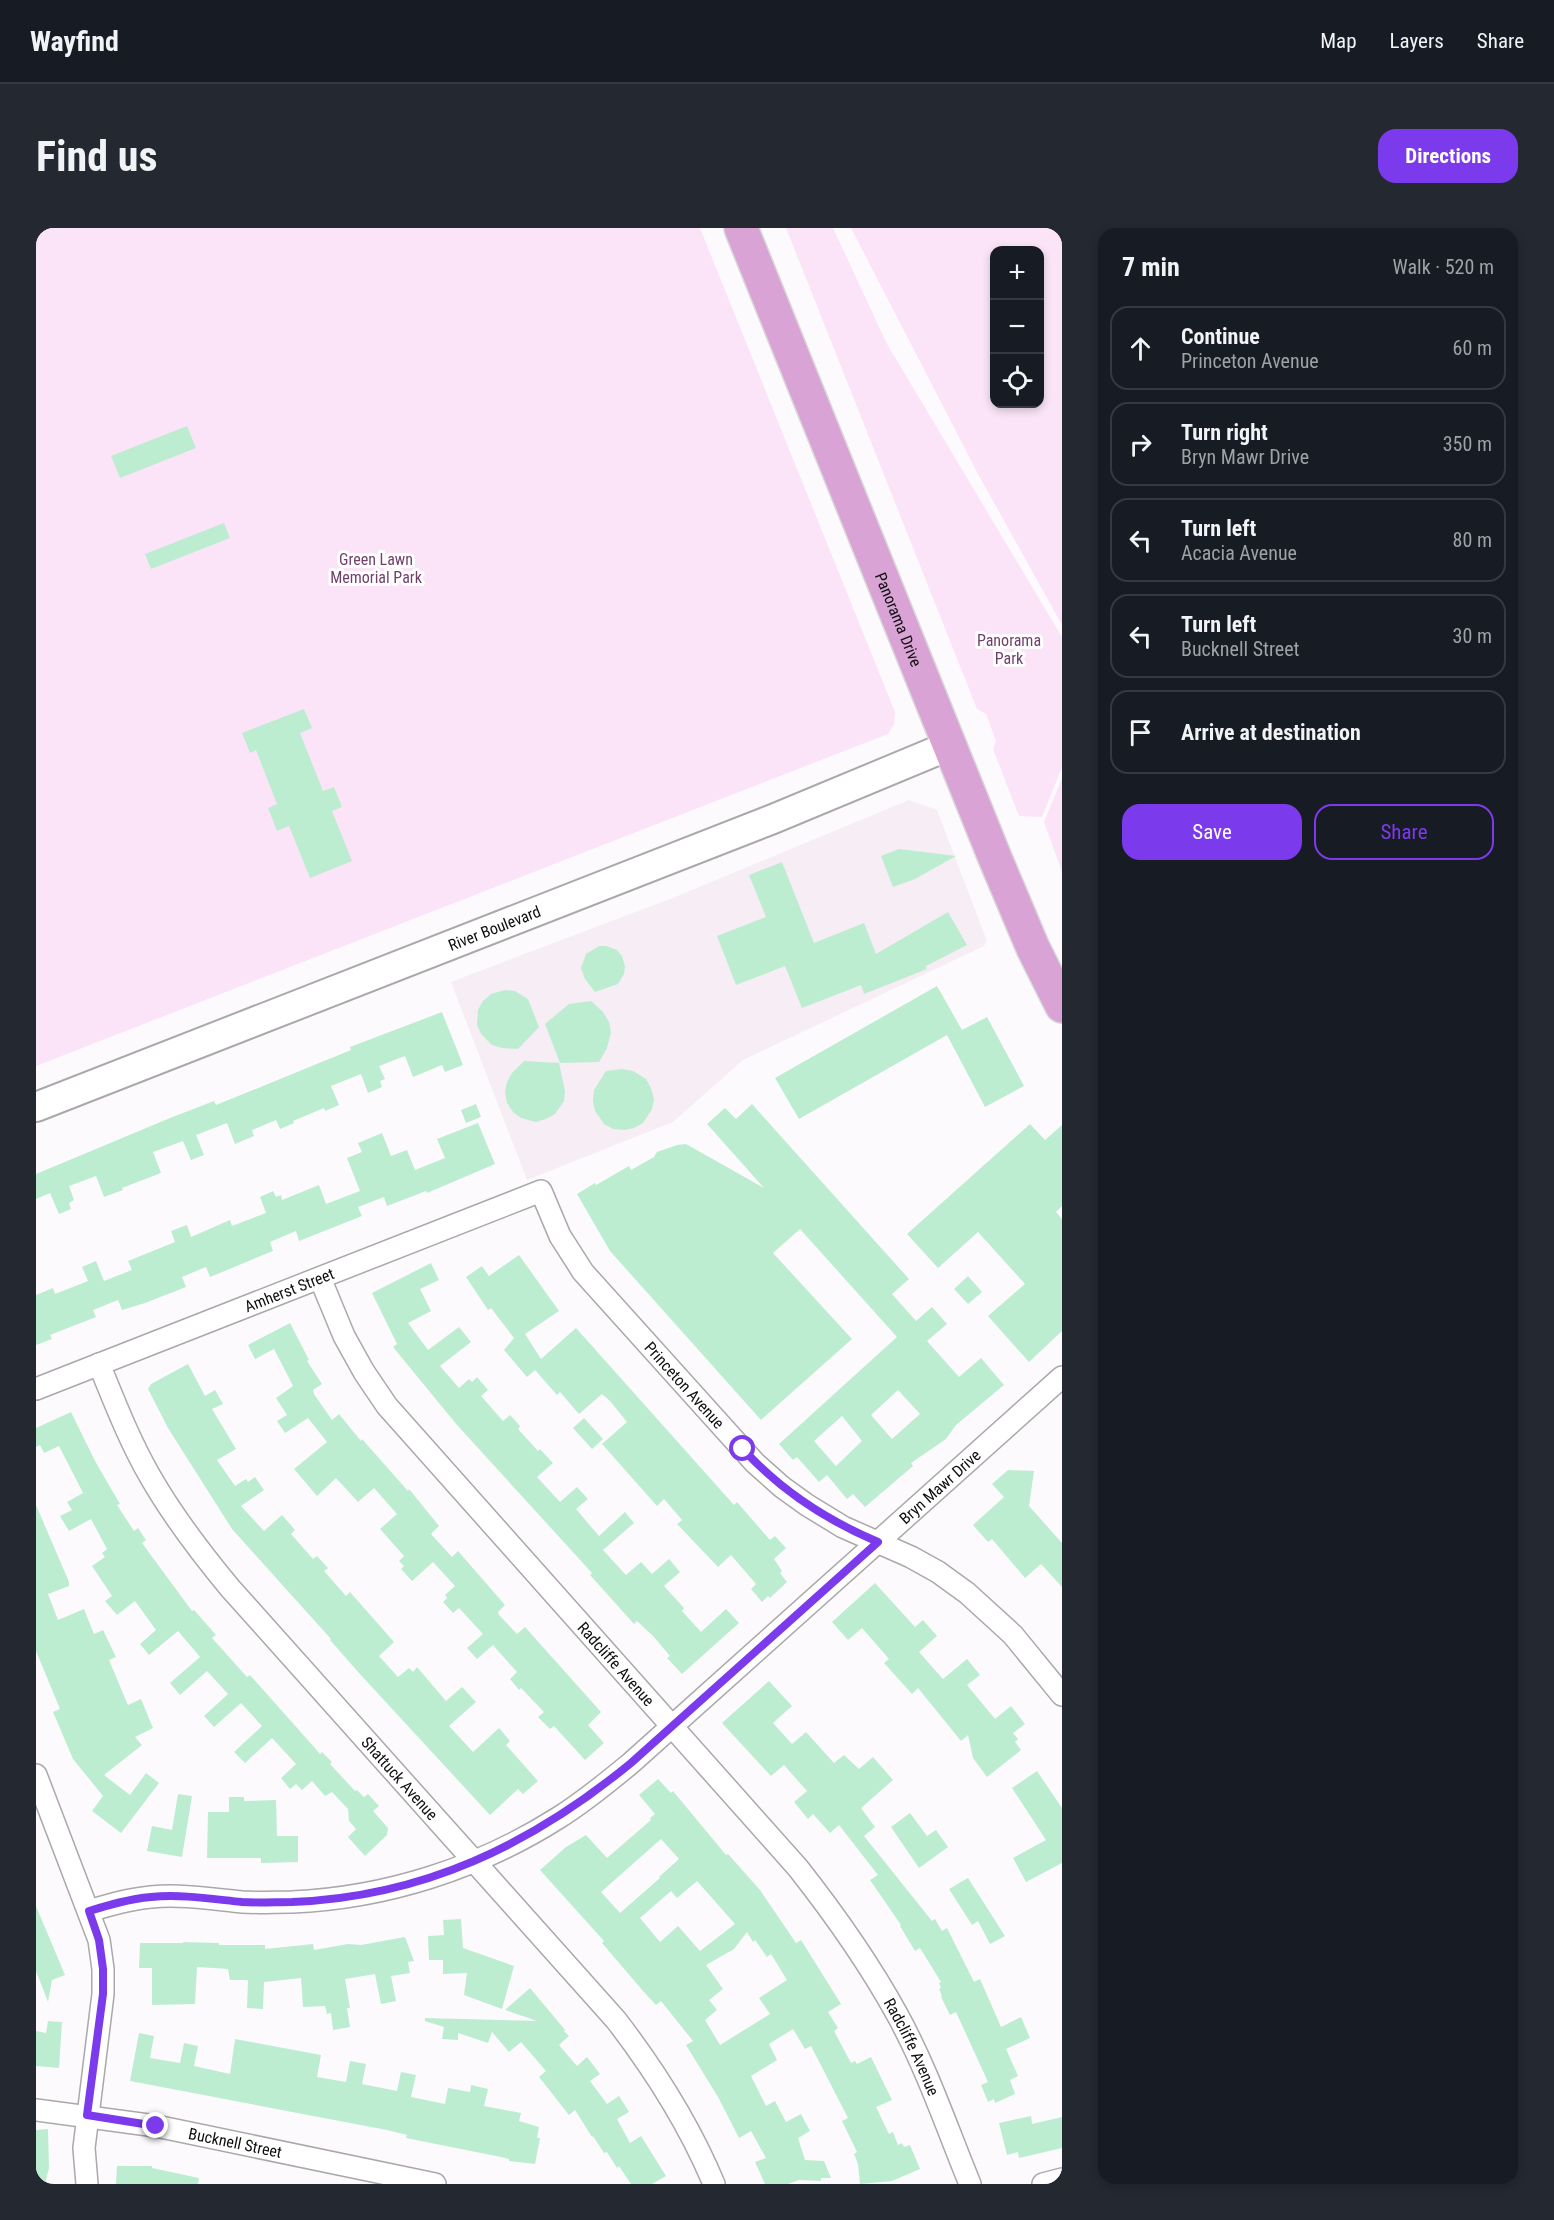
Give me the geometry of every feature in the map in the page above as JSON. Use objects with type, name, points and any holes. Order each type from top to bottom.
[{"type":"main road","name":"Panorama Drive","points":[[741,228],[1033,948],[1062,1006]]},
{"type":"main road","name":"River Boulevard","points":[[36,1107],[773,819],[951,745]]},
{"type":"street","name":"Amherst Street","points":[[36,1389],[541,1191]]},
{"type":"street","name":"Princeton Avenue","points":[[541,1191],[571,1256],[755,1463],[807,1505],[843,1527],[911,1557],[968,1593],[1013,1635],[1062,1695]]},
{"type":"street","name":"Radcliffe Avenue","points":[[320,1278],[344,1336],[364,1372],[387,1406],[798,1868],[835,1915],[869,1965],[899,2018],[925,2072],[970,2184]]},
{"type":"street","name":"Shattuck Avenue","points":[[99,1364],[125,1428],[150,1477],[199,1551],[616,2020],[649,2063],[679,2109],[714,2184]]},
{"type":"street","name":"Bryn Mawr Drive","points":[[89,1911],[122,1901],[153,1897],[293,1902],[340,1897],[387,1889],[433,1876],[475,1862],[518,1841],[559,1818],[598,1790],[1062,1377]]},
{"type":"street","points":[[36,1775],[89,1911],[99,1940],[103,1969],[103,1994],[84,2148],[87,2184]]},
{"type":"street","name":"Bucknell Street","points":[[36,2110],[156,2126],[435,2184]]},
{"type":"street","points":[[1043,2184],[1062,2179]]},
{"type":"shaded area","points":[[909,800],[937,810],[987,941],[984,946],[743,1060],[673,1122],[527,1180],[451,982],[675,897]]},
{"type":"green space","name":"Green Lawn Memorial Park","points":[[36,228],[700,228],[895,712],[894,724],[888,734],[36,1066]]},
{"type":"green space","name":"Panorama Park","points":[[786,228],[833,228],[887,344],[1062,637],[1062,767],[1042,817],[1019,816],[993,749],[996,741],[986,714],[977,709]]},
{"type":"green space","points":[[851,228],[1062,228],[1062,625],[978,474]]},
{"type":"green space","points":[[1062,778],[1062,872],[1044,822]]},
{"type":"building","points":[[187,426],[196,448],[120,478],[111,456]]},
{"type":"building","points":[[224,523],[230,538],[151,569],[145,554]]},
{"type":"building","points":[[304,709],[312,728],[300,733],[323,791],[334,787],[342,807],[332,811],[352,861],[310,878],[289,826],[277,831],[268,808],[277,804],[256,750],[250,753],[242,733]]},
{"type":"building","points":[[899,849],[956,856],[915,879],[893,887],[881,856]]},
{"type":"building","points":[[782,862],[814,943],[864,923],[876,954],[948,912],[967,945],[926,966],[927,969],[864,994],[861,985],[802,1008],[785,966],[736,985],[717,936],[766,917],[749,875]]},
{"type":"building","points":[[599,946],[617,950],[622,956],[625,967],[618,984],[595,992],[585,979],[581,968],[586,954]]},
{"type":"building","points":[[937,986],[962,1030],[987,1017],[1024,1086],[985,1107],[947,1035],[799,1119],[775,1078]]},
{"type":"building","points":[[505,990],[515,991],[528,999],[539,1027],[518,1049],[492,1045],[481,1034],[477,1025],[478,1010],[483,1001],[491,994]]},
{"type":"building","points":[[591,1001],[603,1012],[609,1022],[611,1032],[607,1048],[599,1062],[560,1063],[545,1024],[569,1004]]},
{"type":"building","points":[[442,1012],[463,1065],[445,1072],[442,1065],[413,1077],[405,1056],[379,1066],[385,1079],[380,1081],[382,1087],[368,1093],[361,1074],[331,1086],[339,1105],[325,1111],[324,1108],[280,1129],[276,1120],[252,1130],[254,1136],[235,1144],[227,1123],[196,1135],[204,1155],[191,1160],[183,1141],[153,1152],[161,1173],[122,1188],[123,1190],[104,1197],[96,1176],[69,1186],[74,1200],[69,1203],[71,1209],[59,1214],[50,1193],[36,1199],[36,1174],[214,1101],[216,1105],[351,1050],[350,1047]]},
{"type":"building","points":[[524,1061],[559,1063],[565,1091],[564,1101],[555,1114],[536,1122],[521,1118],[507,1103],[505,1092],[507,1082]]},
{"type":"building","points":[[622,1069],[633,1071],[646,1079],[654,1099],[652,1109],[643,1123],[624,1130],[613,1129],[604,1124],[595,1111],[593,1101],[594,1090],[606,1071]]},
{"type":"building","points":[[476,1104],[481,1117],[466,1123],[461,1110]]},
{"type":"building","points":[[752,1104],[909,1279],[892,1294],[916,1321],[932,1307],[947,1324],[927,1341],[959,1377],[981,1358],[1004,1385],[956,1425],[946,1439],[911,1463],[913,1466],[865,1507],[853,1494],[847,1499],[827,1475],[819,1482],[797,1457],[793,1460],[779,1444],[897,1337],[800,1229],[773,1253],[852,1339],[761,1420],[610,1251],[577,1194],[629,1166],[631,1170],[654,1157],[657,1152],[686,1144],[764,1188],[707,1124],[725,1108],[736,1119]],"holes":[[[898,1390],[920,1414],[892,1439],[871,1415]],[[842,1416],[862,1441],[836,1466],[814,1441]]]},
{"type":"building","points":[[478,1123],[495,1164],[427,1193],[426,1191],[387,1206],[384,1197],[358,1207],[362,1216],[299,1241],[296,1231],[270,1242],[273,1251],[210,1277],[206,1267],[182,1277],[186,1287],[145,1303],[122,1310],[118,1300],[93,1310],[96,1317],[50,1335],[52,1339],[36,1345],[36,1295],[53,1288],[55,1294],[88,1281],[82,1267],[96,1261],[104,1281],[132,1270],[128,1261],[175,1242],[171,1231],[187,1225],[191,1237],[230,1220],[232,1226],[266,1213],[260,1197],[273,1191],[276,1197],[281,1195],[282,1200],[319,1185],[326,1204],[360,1191],[347,1158],[362,1152],[358,1143],[382,1133],[391,1156],[407,1150],[415,1170],[445,1158],[437,1139]]},
{"type":"building","points":[[1030,1124],[1045,1140],[1062,1125],[1062,1206],[1056,1212],[1062,1219],[1062,1331],[1029,1362],[988,1316],[1025,1284],[978,1232],[938,1268],[907,1234]]},
{"type":"building","points":[[519,1255],[559,1311],[525,1334],[541,1359],[576,1328],[734,1505],[737,1502],[770,1540],[775,1536],[786,1548],[774,1559],[787,1582],[770,1598],[768,1596],[762,1602],[751,1589],[756,1584],[731,1555],[718,1567],[677,1524],[682,1520],[664,1499],[657,1506],[602,1444],[627,1422],[610,1401],[602,1394],[579,1414],[560,1392],[557,1395],[535,1370],[527,1377],[504,1350],[514,1338],[491,1308],[488,1310],[466,1277],[482,1266],[489,1276]]},
{"type":"building","points":[[431,1263],[439,1280],[420,1289],[431,1311],[408,1323],[428,1350],[459,1327],[471,1342],[440,1366],[459,1388],[469,1379],[472,1382],[477,1377],[488,1390],[481,1396],[503,1421],[510,1415],[520,1426],[518,1429],[538,1451],[540,1449],[553,1463],[537,1477],[560,1502],[577,1487],[588,1499],[576,1509],[599,1536],[625,1512],[634,1523],[603,1550],[626,1575],[641,1562],[652,1574],[669,1559],[680,1572],[664,1586],[701,1632],[726,1609],[739,1623],[682,1674],[667,1658],[670,1656],[653,1636],[637,1621],[634,1624],[590,1575],[592,1573],[457,1425],[393,1347],[397,1344],[372,1293]]},
{"type":"building","points":[[968,1276],[982,1292],[968,1304],[954,1289]]},
{"type":"building","points":[[290,1323],[309,1360],[307,1361],[322,1384],[313,1390],[314,1394],[332,1420],[339,1414],[361,1441],[362,1439],[408,1491],[409,1489],[439,1526],[431,1534],[452,1557],[458,1551],[505,1605],[498,1612],[499,1615],[517,1634],[525,1627],[601,1712],[588,1725],[604,1743],[585,1760],[554,1726],[550,1729],[538,1717],[544,1712],[510,1679],[517,1672],[493,1645],[477,1659],[467,1648],[483,1634],[459,1608],[453,1613],[443,1602],[447,1598],[445,1595],[455,1586],[433,1562],[412,1581],[401,1569],[404,1566],[399,1561],[404,1556],[380,1529],[397,1514],[374,1488],[358,1502],[336,1478],[317,1496],[294,1469],[327,1442],[308,1418],[285,1433],[277,1421],[287,1415],[276,1398],[293,1386],[274,1349],[255,1359],[248,1345]]},
{"type":"building","points":[[188,1364],[205,1396],[215,1390],[223,1404],[212,1409],[236,1449],[217,1460],[235,1486],[246,1479],[248,1482],[255,1477],[264,1490],[241,1506],[264,1531],[282,1515],[295,1530],[291,1534],[313,1559],[317,1556],[328,1568],[324,1571],[346,1596],[350,1592],[394,1642],[379,1656],[398,1677],[409,1668],[413,1672],[417,1667],[446,1701],[462,1687],[476,1702],[449,1726],[473,1752],[499,1728],[510,1741],[506,1745],[538,1781],[523,1794],[518,1789],[490,1815],[359,1673],[232,1529],[168,1428],[148,1389],[151,1384]]},
{"type":"building","points":[[71,1412],[95,1461],[120,1504],[117,1505],[134,1531],[138,1528],[146,1540],[142,1543],[192,1611],[194,1610],[216,1635],[212,1638],[247,1677],[250,1675],[320,1754],[322,1752],[332,1762],[330,1764],[355,1791],[357,1790],[364,1797],[368,1794],[379,1806],[373,1811],[388,1828],[387,1835],[365,1856],[348,1837],[356,1829],[349,1821],[348,1809],[332,1792],[325,1796],[312,1781],[302,1790],[296,1784],[290,1789],[281,1778],[296,1764],[272,1738],[245,1763],[234,1752],[262,1726],[241,1703],[214,1727],[204,1716],[228,1694],[207,1671],[180,1695],[170,1683],[200,1657],[178,1631],[149,1655],[140,1644],[156,1630],[135,1601],[117,1615],[105,1601],[112,1596],[92,1566],[105,1557],[102,1553],[107,1549],[91,1519],[69,1531],[60,1516],[72,1510],[67,1502],[83,1493],[59,1446],[44,1453],[40,1445],[36,1447],[36,1428]]},
{"type":"building","points":[[584,1418],[603,1439],[592,1449],[573,1428]]},
{"type":"building","points":[[1008,1470],[1034,1471],[1029,1506],[1062,1543],[1062,1587],[1041,1564],[1025,1578],[992,1539],[988,1542],[973,1525],[1004,1497],[992,1484]]},
{"type":"building","points":[[36,1505],[69,1582],[69,1586],[48,1594],[58,1620],[84,1609],[94,1634],[103,1630],[116,1657],[109,1660],[128,1705],[141,1699],[153,1728],[135,1737],[142,1745],[104,1775],[130,1795],[146,1773],[159,1783],[121,1833],[92,1811],[103,1796],[73,1759],[53,1712],[60,1709],[36,1651]]},
{"type":"building","points":[[875,1583],[915,1627],[923,1620],[937,1636],[919,1652],[943,1679],[967,1659],[980,1675],[967,1685],[995,1719],[1011,1706],[1025,1724],[1013,1733],[1018,1739],[1015,1742],[1021,1750],[987,1777],[973,1758],[968,1735],[961,1741],[918,1688],[912,1694],[884,1663],[889,1659],[862,1628],[848,1640],[832,1622]]},
{"type":"building","points":[[769,1681],[792,1706],[773,1723],[792,1744],[806,1732],[834,1763],[844,1755],[859,1769],[873,1757],[893,1780],[861,1808],[875,1827],[864,1836],[932,1921],[935,1919],[942,1931],[947,1928],[974,1982],[980,1979],[1001,2027],[1021,2017],[1030,2038],[1006,2049],[1018,2076],[1010,2080],[1015,2094],[995,2103],[994,2099],[988,2102],[981,2085],[988,2082],[956,2012],[950,2015],[941,1997],[939,1983],[941,1982],[920,1948],[915,1951],[901,1925],[870,1880],[878,1875],[839,1825],[830,1833],[813,1814],[808,1819],[794,1802],[807,1791],[784,1765],[771,1776],[722,1723]]},
{"type":"building","points":[[1037,1771],[1062,1808],[1062,1863],[1026,1882],[1013,1858],[1046,1840],[1012,1788]]},
{"type":"building","points":[[658,1779],[671,1793],[673,1791],[726,1855],[728,1854],[760,1890],[796,1943],[801,1940],[841,2004],[828,2012],[838,2028],[834,2031],[851,2063],[855,2061],[857,2064],[871,2057],[892,2100],[876,2107],[889,2134],[893,2132],[898,2145],[902,2143],[904,2147],[910,2145],[920,2169],[892,2181],[860,2184],[858,2164],[854,2154],[857,2152],[842,2121],[848,2118],[811,2046],[805,2049],[793,2029],[769,2044],[777,2060],[751,2076],[766,2106],[775,2101],[786,2122],[801,2114],[810,2131],[798,2138],[805,2160],[824,2161],[831,2178],[821,2178],[821,2181],[799,2180],[788,2184],[765,2184],[755,2162],[766,2158],[751,2131],[739,2138],[718,2097],[686,2045],[693,2041],[661,2001],[656,2005],[643,1991],[602,1943],[604,1941],[540,1870],[566,1847],[586,1835],[607,1858],[655,1814],[639,1795]],"holes":[[[661,1839],[679,1859],[620,1913],[601,1892]],[[697,1881],[735,1924],[700,1951],[678,1926],[660,1942],[640,1918],[671,1891],[677,1898]],[[747,1932],[767,1957],[771,1954],[787,1980],[759,1998],[770,2014],[720,2045],[705,2020],[717,2010],[709,2000],[723,1989],[706,1965],[734,1949]]]},
{"type":"building","points":[[178,1794],[192,1796],[182,1857],[147,1851],[152,1826],[172,1830]]},
{"type":"building","points":[[229,1797],[244,1797],[244,1801],[276,1800],[277,1836],[298,1836],[298,1862],[261,1863],[261,1858],[207,1858],[208,1812],[229,1812]]},
{"type":"building","points":[[910,1813],[927,1836],[936,1830],[948,1847],[919,1868],[891,1827]]},
{"type":"building","points":[[968,1878],[1005,1936],[990,1944],[978,1921],[972,1925],[949,1889]]},
{"type":"building","points":[[36,1906],[65,1975],[52,1980],[48,2002],[36,1971]]},
{"type":"building","points":[[461,1919],[463,1948],[514,1966],[502,2009],[464,1995],[467,1973],[443,1974],[443,1960],[429,1960],[428,1936],[444,1935],[443,1920]]},
{"type":"building","points":[[405,1937],[414,1961],[408,1962],[410,1973],[391,1976],[396,2001],[381,2004],[375,1974],[345,1979],[350,2008],[347,2008],[350,2027],[333,2030],[331,2013],[327,2014],[325,2006],[303,2007],[301,1978],[264,1982],[263,2009],[247,2008],[248,1980],[230,1980],[228,1969],[197,1967],[195,2004],[152,2005],[152,1968],[139,1968],[140,1943],[265,1945],[265,1949],[313,1944],[314,1950]]},
{"type":"building","points":[[530,1988],[569,2036],[559,2045],[577,2066],[587,2057],[600,2074],[590,2081],[607,2104],[619,2096],[629,2112],[617,2119],[630,2143],[641,2136],[666,2176],[652,2184],[631,2184],[607,2152],[604,2153],[575,2110],[569,2115],[539,2077],[546,2071],[521,2042],[509,2052],[492,2032],[488,2043],[458,2033],[458,2040],[442,2039],[444,2027],[425,2021],[425,2018],[537,2021],[505,2010]]},
{"type":"building","points":[[48,2021],[62,2022],[59,2068],[36,2066],[36,2031],[46,2033]]},
{"type":"building","points":[[139,2033],[154,2036],[150,2058],[180,2063],[184,2043],[198,2046],[194,2066],[230,2074],[235,2039],[321,2055],[317,2077],[346,2082],[350,2061],[366,2064],[362,2084],[397,2091],[401,2072],[416,2075],[411,2097],[445,2104],[448,2088],[470,2092],[471,2085],[488,2089],[484,2106],[521,2113],[519,2121],[539,2127],[537,2138],[540,2138],[535,2164],[509,2161],[501,2157],[406,2138],[407,2135],[387,2130],[130,2081]]},
{"type":"building","points":[[1031,2116],[1032,2124],[1062,2117],[1062,2148],[1019,2158],[1018,2152],[1007,2155],[999,2123]]},
{"type":"building","points":[[48,2129],[49,2168],[45,2184],[36,2184],[36,2130]]},
{"type":"building","points":[[117,2166],[152,2166],[152,2168],[199,2178],[198,2184],[116,2184]]},
{"type":"route","points":[[156,2126],[87,2115],[103,1994],[103,1969],[99,1940],[89,1911],[122,1901],[153,1897],[293,1902],[387,1889],[475,1862],[559,1818],[631,1763],[878,1542],[843,1527],[807,1505],[782,1487],[743,1449]]}]
